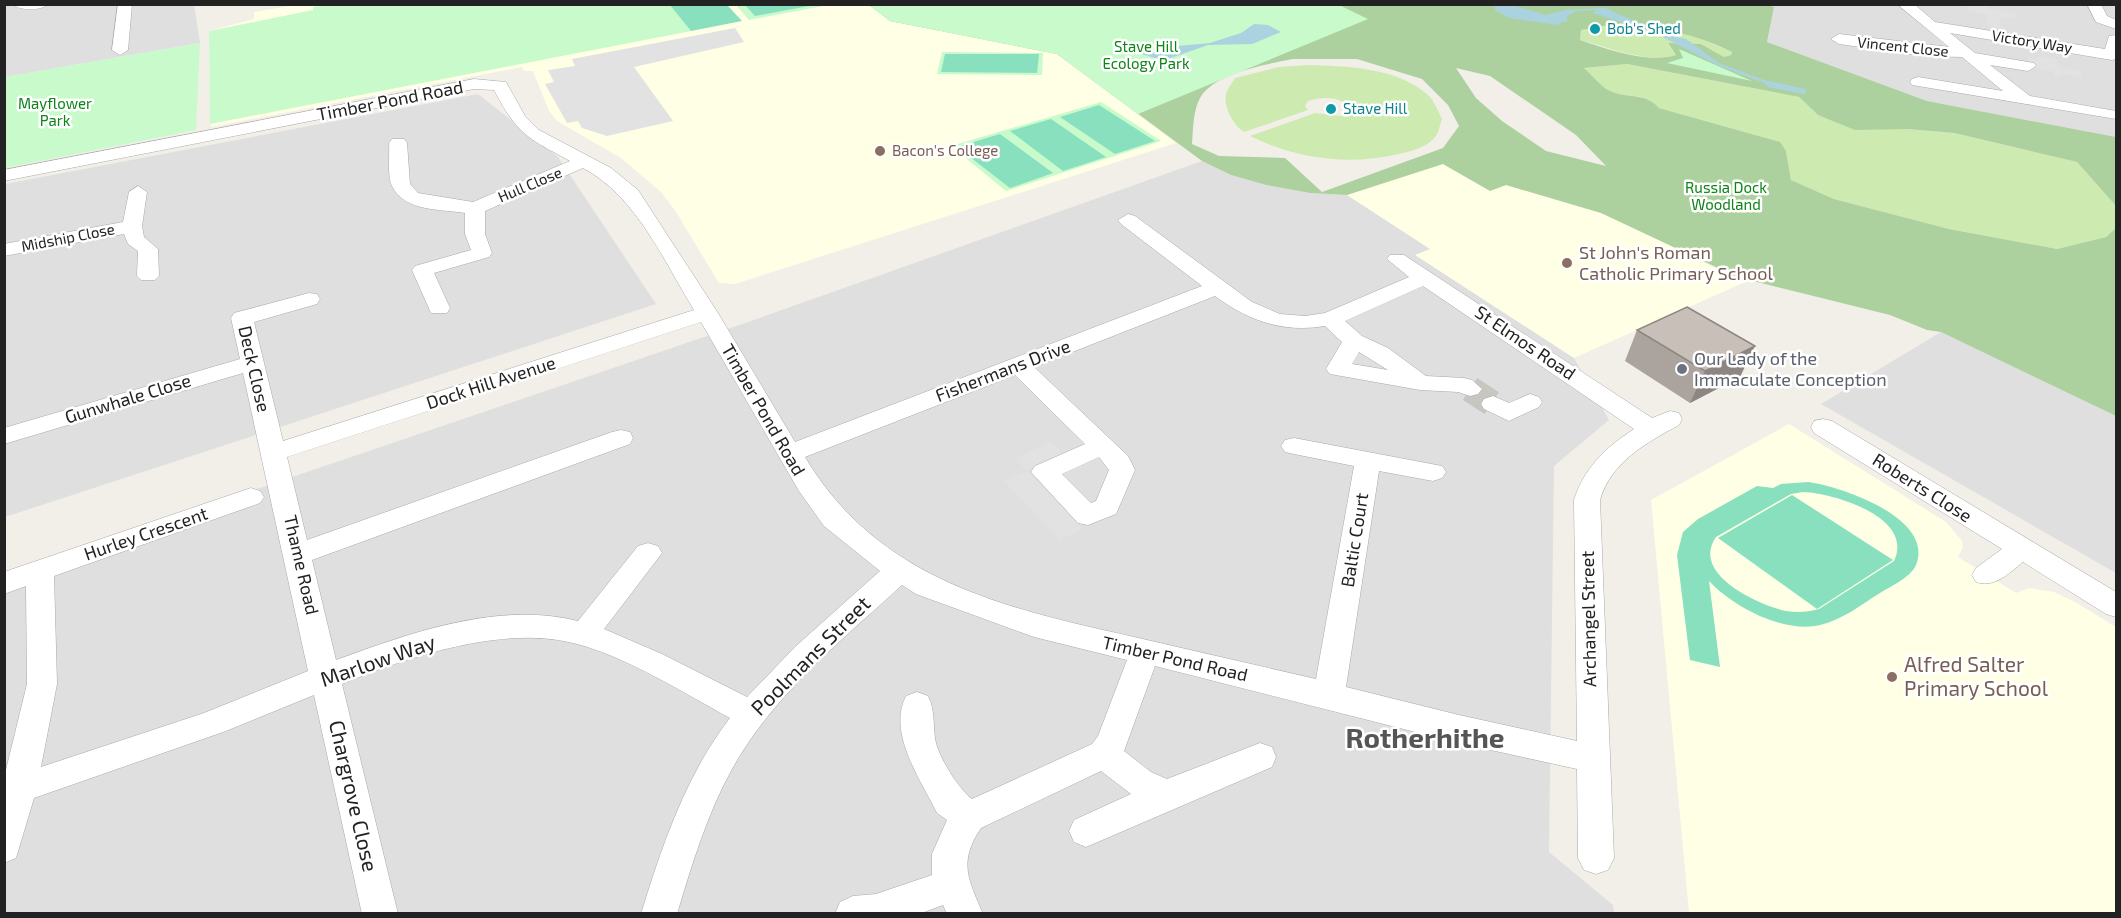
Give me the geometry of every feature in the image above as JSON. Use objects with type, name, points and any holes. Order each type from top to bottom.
[{"type":"street","points":[[19,4],[42,4]]},
{"type":"street","points":[[120,50],[124,4]]},
{"type":"street","points":[[1904,4],[1935,26],[2025,100]]},
{"type":"street","points":[[2098,4],[2092,5],[2101,19],[2115,32]]},
{"type":"street","name":"Victory Way","points":[[1935,26],[1996,32],[2112,55],[2115,32]]},
{"type":"street","name":"Vincent Close","points":[[1839,39],[1969,55],[2028,66]]},
{"type":"street","points":[[1918,82],[2113,115]]},
{"type":"street","name":"Timber Pond Road","points":[[4,176],[484,83],[500,85],[518,119],[533,134],[604,172],[631,194],[707,313],[808,485],[834,519],[875,554],[900,570],[926,586],[1034,626],[1329,695],[1459,729],[1592,758]]},
{"type":"street","name":"Hull Close","points":[[398,143],[401,185],[411,196],[422,201],[475,208],[585,161]]},
{"type":"street","name":"Midship Close","points":[[138,192],[132,226],[135,240],[148,249],[148,276]]},
{"type":"street","name":"Hull Close","points":[[439,308],[422,270],[482,253],[475,234],[475,208]]},
{"type":"street","points":[[1128,220],[1216,288],[1264,318],[1305,323],[1330,319],[1426,277]]},
{"type":"street","name":"Midship Close","points":[[4,250],[132,226]]},
{"type":"street","name":"St Elmos Road","points":[[1397,260],[1660,424]]},
{"type":"street","name":"Fishermans Drive","points":[[789,454],[1216,288]]},
{"type":"street","name":"Deck Close","points":[[275,453],[251,363],[242,318],[309,299]]},
{"type":"street","name":"Dock Hill Avenue","points":[[275,453],[707,313]]},
{"type":"street","points":[[1330,319],[1354,340],[1380,353],[1420,382]]},
{"type":"street","points":[[1354,340],[1338,369],[1420,382],[1464,385],[1470,388]]},
{"type":"street","name":"Gunwhale Close","points":[[4,436],[251,363]]},
{"type":"street","points":[[1018,365],[1102,446]]},
{"type":"street","points":[[1493,404],[1509,413],[1530,402]]},
{"type":"street","name":"Archangel Street","points":[[1596,858],[1587,500],[1596,474],[1660,424]]},
{"type":"street","name":"Roberts Close","points":[[1823,427],[2116,606]]},
{"type":"street","points":[[298,554],[621,438]]},
{"type":"street","points":[[1294,447],[1433,472]]},
{"type":"street","name":"Thame Road","points":[[275,453],[327,678]]},
{"type":"street","name":"Baltic Court","points":[[1329,695],[1368,460]]},
{"type":"street","name":"Hurley Crescent","points":[[4,583],[251,497]]},
{"type":"street","points":[[1986,575],[2022,549]]},
{"type":"street","points":[[584,634],[648,553]]},
{"type":"street","points":[[4,847],[12,791],[42,684],[40,570]]},
{"type":"street","name":"Poolmans Street","points":[[660,914],[671,874],[702,794],[752,714],[820,642],[900,570]]},
{"type":"street","name":"Marlow Way","points":[[12,791],[214,722],[411,645],[459,635],[515,628],[562,629],[584,634],[668,668],[752,714]]},
{"type":"street","points":[[853,914],[959,899],[947,864],[956,834],[969,817],[1104,754],[1112,743],[1145,652]]},
{"type":"street","name":"Chargrove Close","points":[[327,678],[380,914]]},
{"type":"street","points":[[917,705],[919,742],[949,802],[969,817]]},
{"type":"street","points":[[1104,754],[1139,782],[1167,794]]},
{"type":"street","points":[[1086,831],[1167,794],[1260,757]]},
{"type":"shaded area","name":"Bacon's College","points":[[301,4],[869,5],[890,21],[1057,54],[1176,143],[735,284],[719,283],[676,212],[661,192],[621,158],[557,121],[549,111],[533,71],[524,71],[522,67],[211,127],[209,31],[254,19],[254,12]]},
{"type":"shaded area","points":[[5,5],[194,5],[200,43],[5,77]]},
{"type":"shaded area","points":[[1764,5],[2116,5],[2116,137],[1927,101],[1767,42],[1774,7]]},
{"type":"shaded area","points":[[1966,5],[1987,5],[1988,9],[2015,13],[2015,19],[1999,17],[2001,29],[1989,27],[1985,14],[1967,11]]},
{"type":"shaded area","points":[[735,28],[744,42],[634,67],[673,121],[607,136],[582,128],[578,121],[567,123],[545,84],[554,82],[548,70],[575,66],[572,59]]},
{"type":"shaded area","points":[[2038,56],[2057,59],[2058,67],[2080,70],[2083,77],[2060,74],[2060,77],[2055,76],[2053,71],[2029,67],[2027,58],[2037,59]]},
{"type":"shaded area","points":[[478,94],[558,157],[656,304],[5,517],[5,184]]},
{"type":"shaded area","points":[[1202,161],[1231,175],[1266,185],[1310,193],[1347,195],[1431,249],[1416,255],[1574,358],[1609,420],[1554,466],[1549,852],[1613,905],[1614,913],[5,913],[4,575],[751,321]]},
{"type":"shaded area","name":"St John's Roman Catholic Primary School","points":[[1443,164],[1490,191],[1506,185],[1601,213],[1661,239],[1723,272],[1750,280],[1574,358],[1415,255],[1430,249],[1347,195]]},
{"type":"shaded area","points":[[1941,332],[2116,416],[2116,573],[1821,404]]},
{"type":"shaded area","name":"Alfred Salter Primary School","points":[[1789,424],[1946,522],[1962,541],[1963,547],[1958,557],[2016,593],[2029,588],[2054,592],[2116,627],[2116,913],[1689,913],[1651,500]]},
{"type":"shaded area","points":[[1051,442],[1063,454],[1026,470],[1015,458]]},
{"type":"shaded area","points":[[1027,471],[1083,529],[1060,540],[1004,481]]},
{"type":"green space","points":[[670,4],[691,31],[210,124],[209,31],[313,10],[313,7],[326,5]]},
{"type":"green space","name":"Stave Hill Ecology Park","points":[[1337,4],[1368,19],[1138,114],[1057,54],[890,21],[869,5]]},
{"type":"green space","name":"Russia Dock Woodland","points":[[1764,4],[1774,7],[1767,42],[1927,101],[2116,137],[2116,206],[2077,162],[1954,133],[1907,129],[1855,130],[1818,115],[1799,97],[1627,64],[1584,68],[1610,91],[1642,98],[1659,108],[1780,142],[1786,151],[1791,180],[1834,199],[1949,229],[2057,249],[2106,237],[2116,228],[2116,416],[1941,332],[1927,330],[1890,315],[1737,277],[1601,213],[1506,185],[1490,191],[1443,164],[1347,195],[1310,193],[1266,185],[1231,175],[1202,161],[1057,54],[890,21],[869,5]],"holes":[[[1603,26],[1638,27],[1684,34],[1732,52],[1731,55],[1724,57],[1701,44],[1668,43],[1676,55],[1640,57],[1580,40],[1581,30]],[[1293,59],[1357,59],[1422,79],[1448,105],[1459,126],[1443,148],[1322,192],[1285,158],[1219,156],[1192,144],[1196,108],[1207,89],[1229,76]],[[1456,68],[1490,76],[1576,135],[1606,166],[1546,151],[1502,121],[1476,98]]]},
{"type":"green space","points":[[670,5],[727,5],[742,21],[691,31]]},
{"type":"green space","points":[[736,5],[829,5],[749,20]]},
{"type":"green space","points":[[745,5],[814,5],[755,16]]},
{"type":"green space","points":[[1603,26],[1659,27],[1694,36],[1732,52],[1731,55],[1724,57],[1701,44],[1668,44],[1676,55],[1652,57],[1628,54],[1580,40],[1581,30]]},
{"type":"green space","name":"Mayflower Park","points":[[200,43],[196,130],[5,168],[5,77]]},
{"type":"green space","points":[[1679,49],[1752,81],[1667,63],[1683,58]]},
{"type":"green space","points":[[942,52],[1043,53],[1042,75],[937,74]]},
{"type":"green space","points":[[945,54],[1039,54],[1037,73],[941,72]]},
{"type":"green space","points":[[1627,64],[1799,97],[1818,115],[1907,129],[1954,133],[2077,162],[2116,206],[2116,228],[2106,237],[2057,249],[1949,229],[1834,199],[1791,180],[1786,151],[1755,135],[1659,108],[1642,97],[1609,91],[1584,68]]},
{"type":"green space","points":[[1338,66],[1386,73],[1415,86],[1430,97],[1442,119],[1437,134],[1429,143],[1414,150],[1380,158],[1342,160],[1304,155],[1250,136],[1315,113],[1341,116],[1350,110],[1337,100],[1331,98],[1308,101],[1305,106],[1308,110],[1244,132],[1230,116],[1226,105],[1226,95],[1235,78],[1279,67]]},
{"type":"green space","points":[[1101,102],[1161,141],[1006,191],[951,146]]},
{"type":"green space","points":[[1099,105],[1155,141],[1115,154],[1060,117]]},
{"type":"green space","points":[[1051,119],[1106,157],[1063,171],[1010,131]]},
{"type":"green space","points":[[1000,134],[1053,173],[1010,188],[957,147]]},
{"type":"green space","points":[[1808,482],[1823,485],[1881,507],[1899,519],[1912,533],[1918,548],[1916,565],[1900,581],[1844,616],[1828,623],[1806,627],[1775,622],[1760,616],[1731,600],[1709,581],[1720,667],[1690,660],[1677,555],[1683,532],[1698,519],[1757,486],[1773,488],[1781,484]],"holes":[[[1816,493],[1851,503],[1868,510],[1882,520],[1893,532],[1897,545],[1894,561],[1819,609],[1802,612],[1786,611],[1760,602],[1731,586],[1719,575],[1712,563],[1710,551],[1716,537],[1791,494]]]},
{"type":"green space","points":[[1792,495],[1893,560],[1817,609],[1718,538]]},
{"type":"water","points":[[1495,5],[1512,5],[1546,15],[1566,10],[1605,8],[1666,35],[1686,39],[1719,63],[1764,80],[1806,89],[1805,94],[1768,87],[1764,83],[1717,65],[1653,32],[1593,13],[1596,10],[1576,11],[1566,17],[1568,21],[1558,25],[1509,18],[1495,10]]},
{"type":"water","points":[[1254,24],[1268,25],[1281,32],[1252,44],[1208,45],[1168,59],[1158,59],[1135,52],[1164,53],[1177,46],[1210,43],[1241,33]]},
{"type":"building","points":[[1687,307],[1755,346],[1705,371],[1637,330]]},
{"type":"tunnel","points":[[1470,389],[1493,404]]},
{"type":"place","name":"Bob's Shed","points":[[1595,29]]},
{"type":"place","name":"Stave Hill","points":[[1331,109]]},
{"type":"place","name":"Bacon's College","points":[[880,151]]},
{"type":"place","name":"St John's Roman Catholic Primary School","points":[[1567,263]]},
{"type":"place","name":"Our Lady of the Immaculate Conception","points":[[1682,369]]},
{"type":"place","name":"Alfred Salter Primary School","points":[[1892,677]]},
{"type":"district","name":"Rotherhithe","points":[[1425,738]]}]
